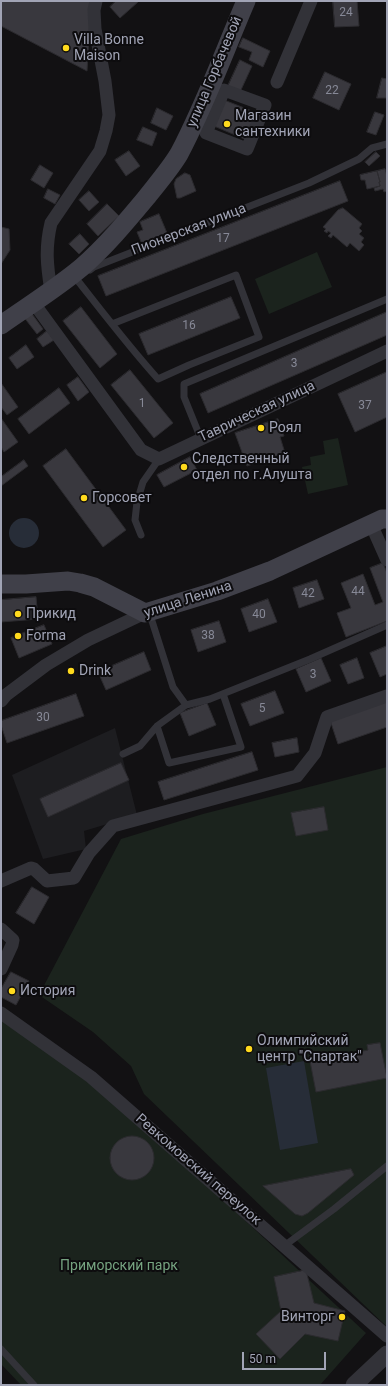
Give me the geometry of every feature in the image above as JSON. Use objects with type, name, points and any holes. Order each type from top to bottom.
[{"type":"main road","name":"улица Горбачевой","points":[[63,285],[119,231],[154,188],[178,155],[200,111],[246,1]]},
{"type":"main road","name":"Пионерская улица","points":[[1,325],[34,302],[63,285]]},
{"type":"main road","name":"улица Ленина","points":[[145,613],[217,591],[270,571],[379,522]]},
{"type":"main road","points":[[1,584],[68,581],[80,583],[94,587],[145,613]]},
{"type":"street","points":[[63,285],[47,266],[46,253],[51,223],[100,150],[109,115],[105,80],[95,29],[94,10],[96,1]]},
{"type":"street","points":[[277,82],[311,1]]},
{"type":"street","points":[[184,144],[206,133],[224,90],[265,105],[247,148],[206,133]]},
{"type":"street","points":[[34,302],[141,450],[159,459]]},
{"type":"street","name":"Таврическая улица","points":[[159,459],[387,351]]},
{"type":"street","points":[[379,522],[387,560]]},
{"type":"street","name":"улица Ленина","points":[[1,701],[6,694],[58,658],[88,640],[145,613]]},
{"type":"street","points":[[1,881],[31,868],[48,881],[74,878],[89,853],[113,826],[297,776],[315,752],[327,717],[387,696]]},
{"type":"street","points":[[1,929],[12,940],[12,945],[1,969]]},
{"type":"street","name":"Ревкомовский переулок","points":[[1,1014],[91,1077],[387,1336]]},
{"type":"street","points":[[354,1385],[387,1354]]},
{"type":"lane","name":"Пионерская улица","points":[[63,285],[94,267],[310,183],[358,159],[372,148],[387,144]]},
{"type":"lane","points":[[63,285],[112,324],[158,379],[259,337],[236,275],[112,324]]},
{"type":"lane","points":[[201,439],[184,397],[184,384],[387,299]]},
{"type":"lane","points":[[141,535],[135,520],[137,502],[143,482],[159,459]]},
{"type":"lane","points":[[145,613],[152,621],[173,687],[186,705]]},
{"type":"lane","points":[[123,754],[140,746],[157,726],[186,705],[223,694],[310,659],[387,625]]},
{"type":"lane","points":[[157,726],[169,763],[241,747],[223,694]]},
{"type":"lane","points":[[284,1246],[334,1209],[387,1166]]},
{"type":"lane","points":[[1,1349],[34,1385]]},
{"type":"shaded area","points":[[24,518],[35,522],[39,533],[35,544],[24,548],[13,544],[9,533],[13,522]]},
{"type":"shaded area","points":[[115,728],[137,815],[84,831],[86,849],[43,859],[12,775]]},
{"type":"shaded area","points":[[304,1061],[318,1143],[280,1150],[266,1068]]},
{"type":"green space","points":[[317,252],[332,287],[269,314],[255,279]]},
{"type":"green space","points":[[338,438],[348,485],[308,494],[302,467],[311,465],[310,457],[325,454],[323,441]]},
{"type":"green space","name":"Олимпийский центр \"Спартак\"","points":[[387,767],[386,1326],[144,1094],[131,1066],[93,1032],[39,995],[121,839],[203,814]]},
{"type":"green space","name":"Приморский парк","points":[[1,1020],[91,1077],[366,1333],[320,1385],[21,1385],[1,1364]]},
{"type":"building","name":"Villa Bonne Maison","points":[[1,1],[91,1],[87,71],[1,26]]},
{"type":"building","points":[[116,1],[138,2],[120,18],[110,7]]},
{"type":"building","points":[[333,1],[357,1],[359,26],[335,27]]},
{"type":"building","points":[[243,38],[270,51],[263,67],[249,60],[252,52],[239,47]]},
{"type":"building","points":[[240,60],[252,66],[240,92],[228,86]]},
{"type":"building","points":[[325,72],[351,84],[339,110],[313,98]]},
{"type":"building","points":[[382,78],[387,79],[387,98],[377,98]]},
{"type":"building","points":[[224,100],[257,113],[247,140],[214,126]]},
{"type":"building","points":[[157,108],[173,116],[166,130],[151,123]]},
{"type":"building","points":[[375,112],[384,115],[376,135],[367,132]]},
{"type":"building","points":[[143,127],[157,133],[152,146],[137,140]]},
{"type":"building","points":[[129,151],[140,166],[126,176],[115,160]]},
{"type":"building","points":[[376,152],[380,156],[369,166],[365,162]]},
{"type":"building","points":[[40,165],[53,173],[44,188],[31,180]]},
{"type":"building","points":[[385,169],[387,176],[387,191],[384,192],[383,189],[375,191],[374,188],[380,186],[377,171]]},
{"type":"building","points":[[377,171],[380,186],[367,189],[365,180],[361,180],[360,175]]},
{"type":"building","points":[[185,173],[190,175],[196,191],[177,198],[174,184],[176,179]]},
{"type":"building","points":[[340,181],[348,201],[106,296],[98,276]]},
{"type":"building","points":[[48,189],[60,195],[55,204],[44,198]]},
{"type":"building","points":[[89,191],[99,202],[89,211],[79,200]]},
{"type":"building","points":[[107,204],[119,216],[98,236],[87,224]]},
{"type":"building","points":[[343,208],[362,224],[359,228],[362,231],[359,234],[364,238],[361,242],[364,245],[359,251],[350,243],[347,247],[333,235],[331,238],[328,236],[331,233],[324,231],[326,229],[323,227],[338,210]]},
{"type":"building","points":[[159,214],[167,233],[142,244],[137,232],[143,230],[140,222]]},
{"type":"building","points":[[1,227],[9,229],[10,250],[1,264]]},
{"type":"building","points":[[80,234],[89,244],[79,254],[69,244]]},
{"type":"building","points":[[231,297],[240,318],[148,355],[139,334]]},
{"type":"building","points":[[81,307],[117,354],[100,368],[63,321]]},
{"type":"building","points":[[30,311],[43,329],[37,334],[23,316]]},
{"type":"building","points":[[387,312],[387,335],[208,413],[200,394]]},
{"type":"building","points":[[47,331],[54,340],[43,347],[37,339]]},
{"type":"building","points":[[26,345],[34,357],[17,369],[9,358]]},
{"type":"building","points":[[130,370],[173,423],[154,438],[111,385]]},
{"type":"building","points":[[387,372],[387,417],[355,432],[338,394]]},
{"type":"building","points":[[78,377],[89,392],[78,401],[67,385]]},
{"type":"building","points":[[1,383],[18,407],[7,415],[1,407]]},
{"type":"building","points":[[59,388],[70,403],[29,434],[18,419]]},
{"type":"building","points":[[1,418],[18,442],[4,452],[1,447]]},
{"type":"building","points":[[278,419],[284,436],[280,437],[285,453],[247,466],[235,433]]},
{"type":"building","name":"Горсовет","points":[[66,449],[126,530],[103,547],[43,466]]},
{"type":"building","points":[[190,457],[197,470],[164,487],[157,475]]},
{"type":"building","points":[[24,460],[28,466],[1,486],[1,477]]},
{"type":"building","points":[[383,563],[387,573],[387,621],[346,637],[337,613],[351,608],[341,583],[363,574],[375,605],[383,602],[370,568]]},
{"type":"building","points":[[317,580],[324,599],[299,608],[293,588]]},
{"type":"building","points":[[36,597],[38,619],[1,622],[1,600]]},
{"type":"building","points":[[268,599],[277,622],[249,632],[241,609]]},
{"type":"building","points":[[219,621],[226,642],[198,652],[191,630]]},
{"type":"building","points":[[44,625],[52,644],[19,658],[11,638]]},
{"type":"building","points":[[387,646],[387,674],[380,677],[370,653]]},
{"type":"building","points":[[144,652],[151,670],[106,690],[98,672]]},
{"type":"building","points":[[321,658],[331,681],[306,692],[296,669]]},
{"type":"building","points":[[357,658],[364,678],[348,684],[340,665]]},
{"type":"building","points":[[275,691],[284,713],[250,726],[241,704]]},
{"type":"building","points":[[76,694],[84,716],[7,743],[1,721]]},
{"type":"building","points":[[387,701],[387,727],[338,744],[330,720]]},
{"type":"building","points":[[207,703],[216,725],[189,736],[180,713]]},
{"type":"building","points":[[297,738],[299,752],[275,757],[272,743]]},
{"type":"building","points":[[252,752],[258,770],[164,800],[158,782]]},
{"type":"building","points":[[121,763],[129,780],[48,817],[40,799]]},
{"type":"building","points":[[324,807],[328,830],[296,836],[291,813]]},
{"type":"building","points":[[32,887],[49,897],[34,924],[16,913]]},
{"type":"building","points":[[11,972],[29,981],[16,1005],[1,997],[1,989]]},
{"type":"building","points":[[380,1043],[387,1078],[316,1092],[309,1056],[323,1054],[324,1059],[368,1050],[367,1045]]},
{"type":"building","points":[[132,1136],[144,1140],[150,1146],[154,1158],[150,1170],[144,1176],[132,1180],[120,1176],[114,1170],[110,1158],[114,1146],[120,1140]]},
{"type":"building","points":[[351,1169],[354,1175],[308,1213],[302,1216],[295,1214],[263,1186]]},
{"type":"building","points":[[306,1270],[314,1303],[345,1311],[338,1341],[305,1334],[280,1359],[256,1334],[281,1311],[274,1277]]},
{"type":"place","name":"Villa Bonne Maison","points":[[66,48]]},
{"type":"place","name":"Магазин сантехники","points":[[227,124]]},
{"type":"place","name":"Роял","points":[[261,428]]},
{"type":"place","name":"Следственный отдел по г.Алушта","points":[[184,467]]},
{"type":"place","name":"Горсовет","points":[[84,498]]},
{"type":"place","name":"Прикид","points":[[18,614]]},
{"type":"place","name":"Forma","points":[[18,636]]},
{"type":"place","name":"Drink","points":[[71,671]]},
{"type":"place","name":"История","points":[[12,991]]},
{"type":"place","name":"Олимпийский центр \"Спартак\"","points":[[249,1049]]},
{"type":"place","name":"Винторг","points":[[342,1317]]}]
